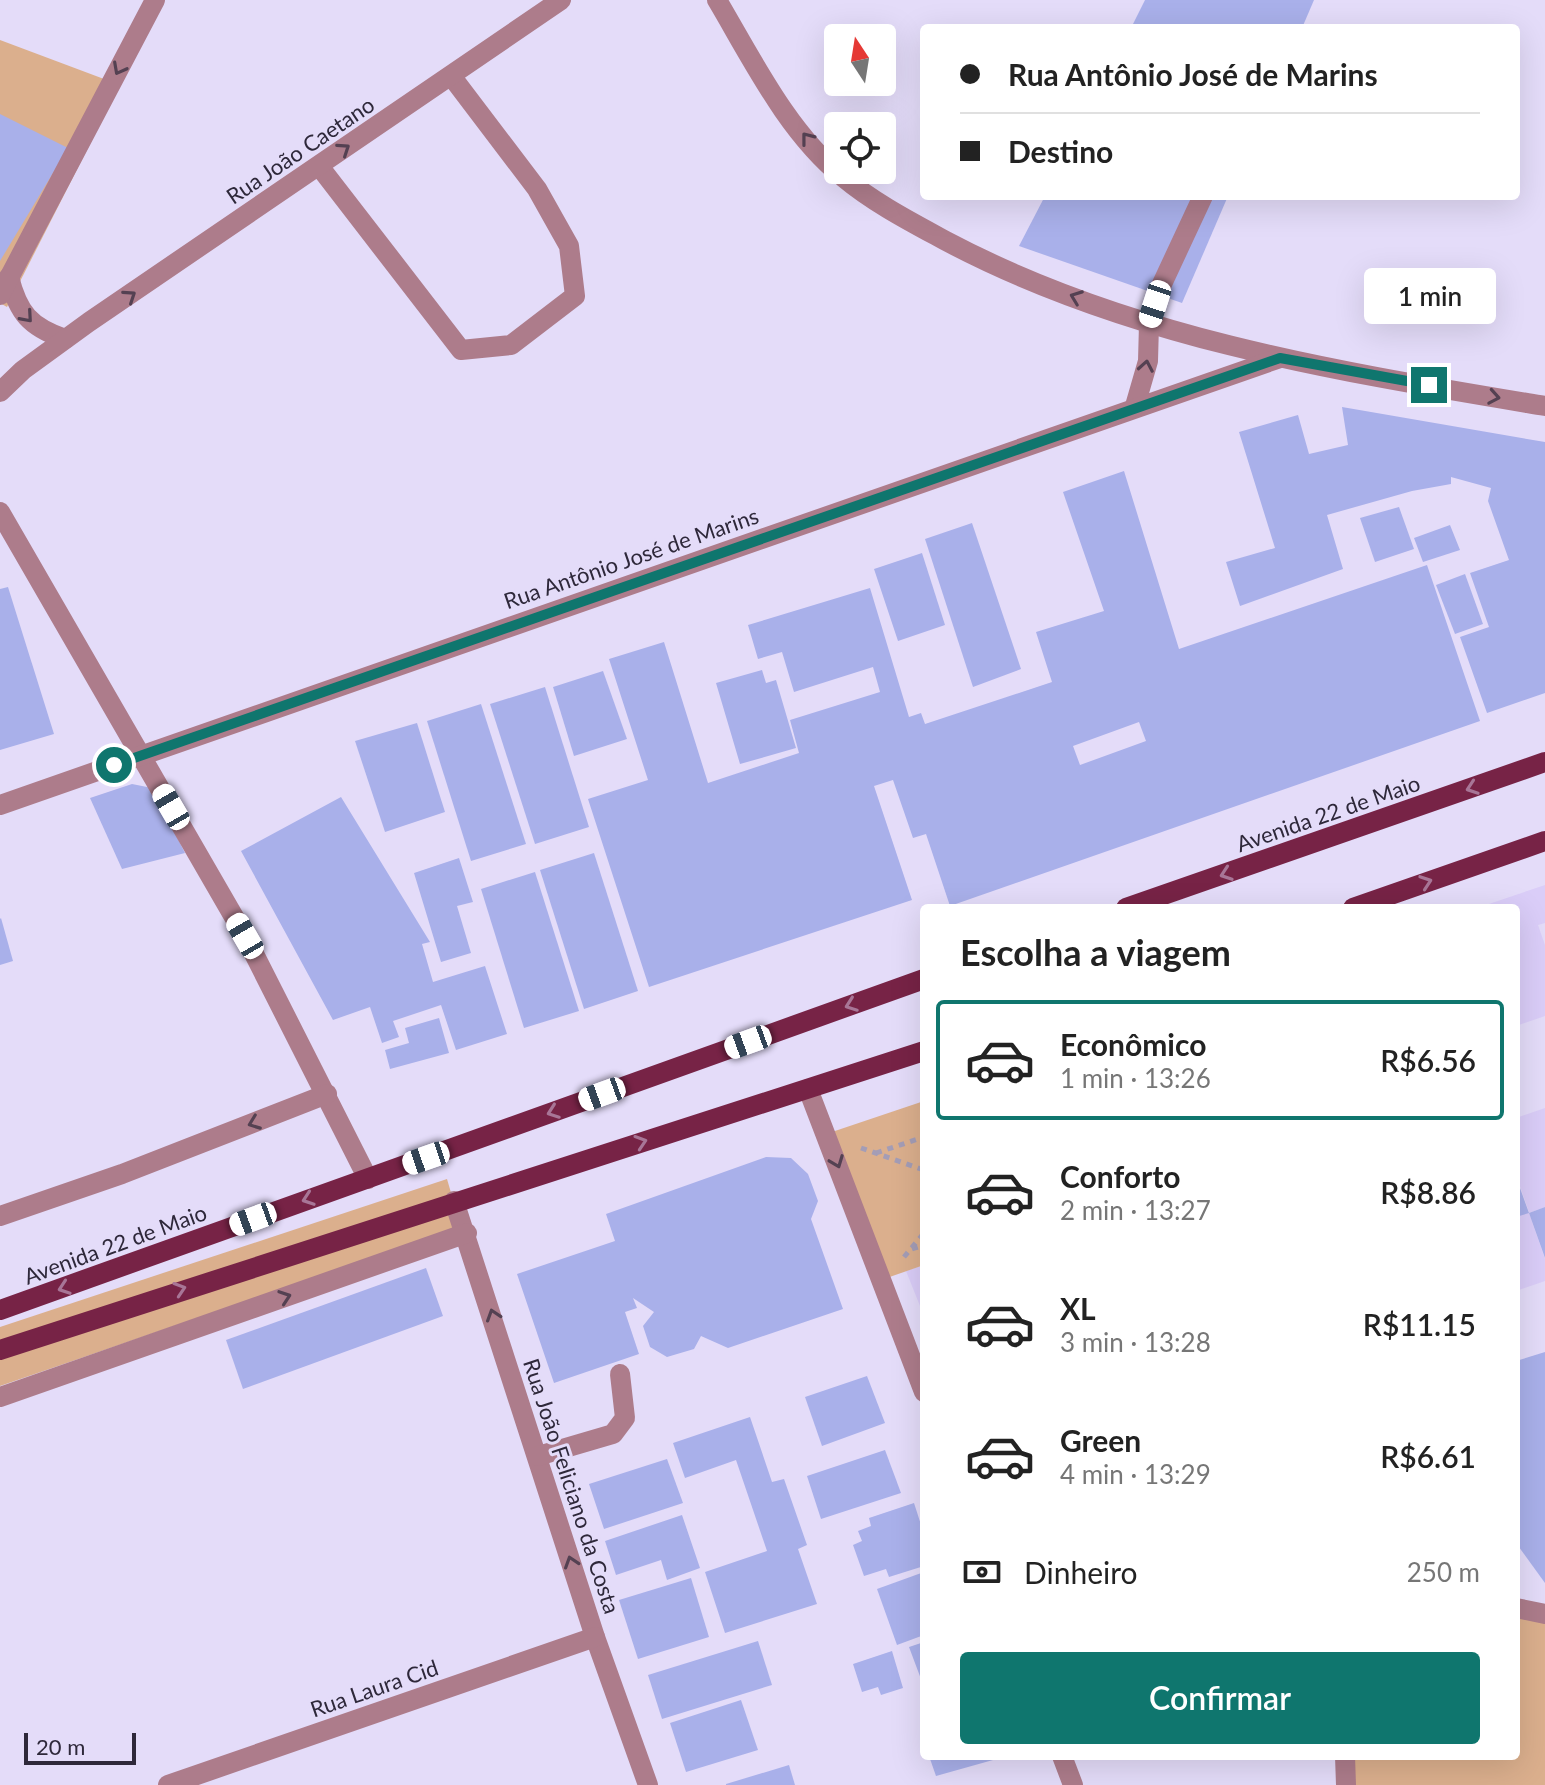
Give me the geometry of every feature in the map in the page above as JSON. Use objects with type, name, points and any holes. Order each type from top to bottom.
[{"type":"main road","name":"Avenida 22 de Maio","points":[[1137,904],[1545,762]]},
{"type":"main road","points":[[1364,904],[1545,841]]},
{"type":"main road","name":"Avenida 22 de Maio","points":[[0,1310],[920,980]]},
{"type":"main road","points":[[0,1350],[920,1052]]},
{"type":"street","points":[[65,339],[41,331],[24,317],[5,286],[155,0]]},
{"type":"street","name":"Rua João Caetano","points":[[0,392],[65,339],[561,0]]},
{"type":"street","points":[[717,0],[786,112],[842,177],[921,227],[990,264],[1149,324],[1280,358],[1545,406]]},
{"type":"street","points":[[319,166],[461,350],[511,345],[575,296],[569,246],[537,189],[452,77]]},
{"type":"street","points":[[1135,406],[1148,361],[1149,324],[1162,284],[1201,200]]},
{"type":"street","name":"Rua Antônio José de Marins","points":[[0,805],[1135,406],[1280,358]]},
{"type":"street","points":[[0,512],[245,936],[368,1179]]},
{"type":"street","points":[[808,1089],[920,1381]]},
{"type":"street","points":[[0,1216],[122,1174],[327,1094]]},
{"type":"street","name":"Rua João Feliciano da Costa","points":[[454,1201],[467,1233],[595,1637],[648,1785]]},
{"type":"street","points":[[0,1397],[467,1233]]},
{"type":"street","points":[[538,1456],[613,1434],[625,1418],[620,1374]]},
{"type":"street","points":[[1520,1609],[1545,1614]]},
{"type":"street","name":"Rua Laura Cid","points":[[168,1785],[595,1637]]},
{"type":"street","points":[[1064,1760],[1073,1785]]},
{"type":"street","points":[[1345,1760],[1346,1785]]},
{"type":"path","points":[[826,1134],[920,1169]]},
{"type":"path","points":[[875,1154],[920,1138]]},
{"type":"path","points":[[911,1249],[920,1246]]},
{"type":"shaded area","points":[[0,40],[120,85],[7,307],[0,303]]},
{"type":"shaded area","points":[[1545,885],[1545,923],[1538,925],[1545,945],[1545,1016],[1520,1025],[1520,904],[1489,904]]},
{"type":"shaded area","points":[[920,1102],[920,1266],[881,1280],[826,1134]]},
{"type":"shaded area","points":[[1545,1108],[1545,1207],[1529,1213],[1545,1259],[1545,1281],[1520,1290],[1520,1215],[1529,1212],[1520,1186],[1520,1117]]},
{"type":"shaded area","points":[[447,1179],[461,1227],[0,1386],[0,1327]]},
{"type":"shaded area","points":[[920,1266],[920,1306],[906,1271]]},
{"type":"shaded area","points":[[1520,1615],[1545,1619],[1545,1785],[1353,1785],[1350,1760],[1520,1760]]},
{"type":"building","points":[[1145,0],[1314,0],[1304,24],[1133,24]]},
{"type":"building","points":[[0,114],[68,148],[0,261]]},
{"type":"building","points":[[1043,200],[1226,200],[1182,303],[1019,246]]},
{"type":"building","points":[[1342,407],[1545,442],[1545,693],[1487,713],[1460,637],[1489,627],[1470,573],[1509,560],[1488,501],[1491,488],[1451,477],[1451,484],[1412,491],[1327,515],[1343,569],[1240,606],[1226,562],[1275,548],[1239,432],[1298,415],[1309,454],[1348,445]]},
{"type":"building","points":[[1124,471],[1179,649],[1427,565],[1480,721],[956,904],[949,904],[926,834],[913,838],[893,780],[874,786],[912,900],[649,987],[588,799],[648,780],[609,659],[664,642],[708,783],[799,753],[790,720],[880,692],[873,667],[794,692],[782,652],[758,659],[748,625],[870,588],[909,717],[921,713],[925,724],[1052,682],[1036,632],[1104,611],[1063,492]],"holes":[[[1139,722],[1146,741],[1080,765],[1073,746]]]},
{"type":"building","points":[[1399,507],[1414,549],[1375,562],[1360,518]]},
{"type":"building","points":[[972,523],[1021,669],[973,687],[925,539]]},
{"type":"building","points":[[1450,525],[1460,550],[1423,562],[1414,538]]},
{"type":"building","points":[[922,553],[945,625],[898,641],[874,569]]},
{"type":"building","points":[[1465,574],[1483,624],[1455,634],[1436,585]]},
{"type":"building","points":[[8,587],[54,734],[0,750],[0,589]]},
{"type":"building","points":[[762,670],[766,683],[776,680],[796,748],[740,764],[716,683]]},
{"type":"building","points":[[603,671],[627,739],[574,756],[553,687]]},
{"type":"building","points":[[545,687],[589,827],[535,844],[490,704]]},
{"type":"building","points":[[481,704],[526,844],[471,861],[427,721]]},
{"type":"building","points":[[417,723],[445,812],[385,832],[355,741]]},
{"type":"building","points":[[132,784],[152,788],[185,853],[122,869],[90,798]]},
{"type":"building","points":[[341,797],[430,942],[422,944],[433,982],[485,966],[507,1034],[456,1050],[441,1005],[393,1021],[399,1037],[382,1043],[370,1007],[333,1020],[241,851]]},
{"type":"building","points":[[594,853],[638,991],[584,1009],[540,870]]},
{"type":"building","points":[[459,858],[473,902],[457,906],[471,953],[441,962],[414,873]]},
{"type":"building","points":[[535,872],[579,1011],[524,1028],[481,889]]},
{"type":"building","points":[[0,919],[13,961],[0,965]]},
{"type":"building","points":[[439,1018],[449,1053],[390,1069],[385,1050],[409,1043],[405,1028]]},
{"type":"building","points":[[766,1157],[791,1158],[808,1174],[818,1201],[811,1219],[843,1309],[728,1348],[701,1336],[694,1349],[667,1357],[650,1347],[643,1326],[654,1312],[633,1298],[637,1308],[625,1312],[639,1354],[554,1383],[517,1274],[615,1241],[606,1214]]},
{"type":"building","points":[[1520,1188],[1529,1213],[1520,1216]]},
{"type":"building","points":[[1545,1207],[1545,1258],[1529,1213]]},
{"type":"building","points":[[426,1268],[443,1316],[243,1389],[226,1340]]},
{"type":"building","points":[[1545,1352],[1545,1583],[1520,1549],[1520,1360]]},
{"type":"building","points":[[867,1376],[885,1423],[822,1446],[805,1397]]},
{"type":"building","points":[[750,1417],[772,1482],[784,1479],[807,1545],[798,1549],[817,1604],[725,1633],[705,1572],[767,1551],[736,1460],[685,1478],[673,1443]]},
{"type":"building","points":[[885,1450],[901,1493],[821,1519],[807,1476]]},
{"type":"building","points":[[667,1459],[683,1503],[604,1529],[589,1484]]},
{"type":"building","points":[[914,1503],[920,1522],[920,1567],[889,1577],[886,1569],[864,1576],[853,1545],[862,1541],[858,1531],[871,1526],[869,1518]]},
{"type":"building","points":[[682,1515],[700,1568],[667,1580],[661,1560],[616,1575],[605,1541]]},
{"type":"building","points":[[920,1573],[920,1636],[897,1645],[877,1589]]},
{"type":"building","points":[[691,1578],[709,1637],[638,1659],[619,1600]]},
{"type":"building","points":[[758,1641],[772,1685],[662,1719],[648,1675]]},
{"type":"building","points":[[920,1643],[920,1676],[909,1647]]},
{"type":"building","points":[[892,1651],[903,1688],[881,1695],[878,1687],[862,1692],[853,1664]]},
{"type":"building","points":[[741,1700],[758,1750],[686,1772],[670,1723]]},
{"type":"building","points":[[930,1760],[993,1760],[936,1776]]},
{"type":"building","points":[[789,1765],[795,1785],[726,1785],[726,1784]]},
{"type":"route","points":[[114,765],[1135,406],[1280,358],[1429,385]]}]
